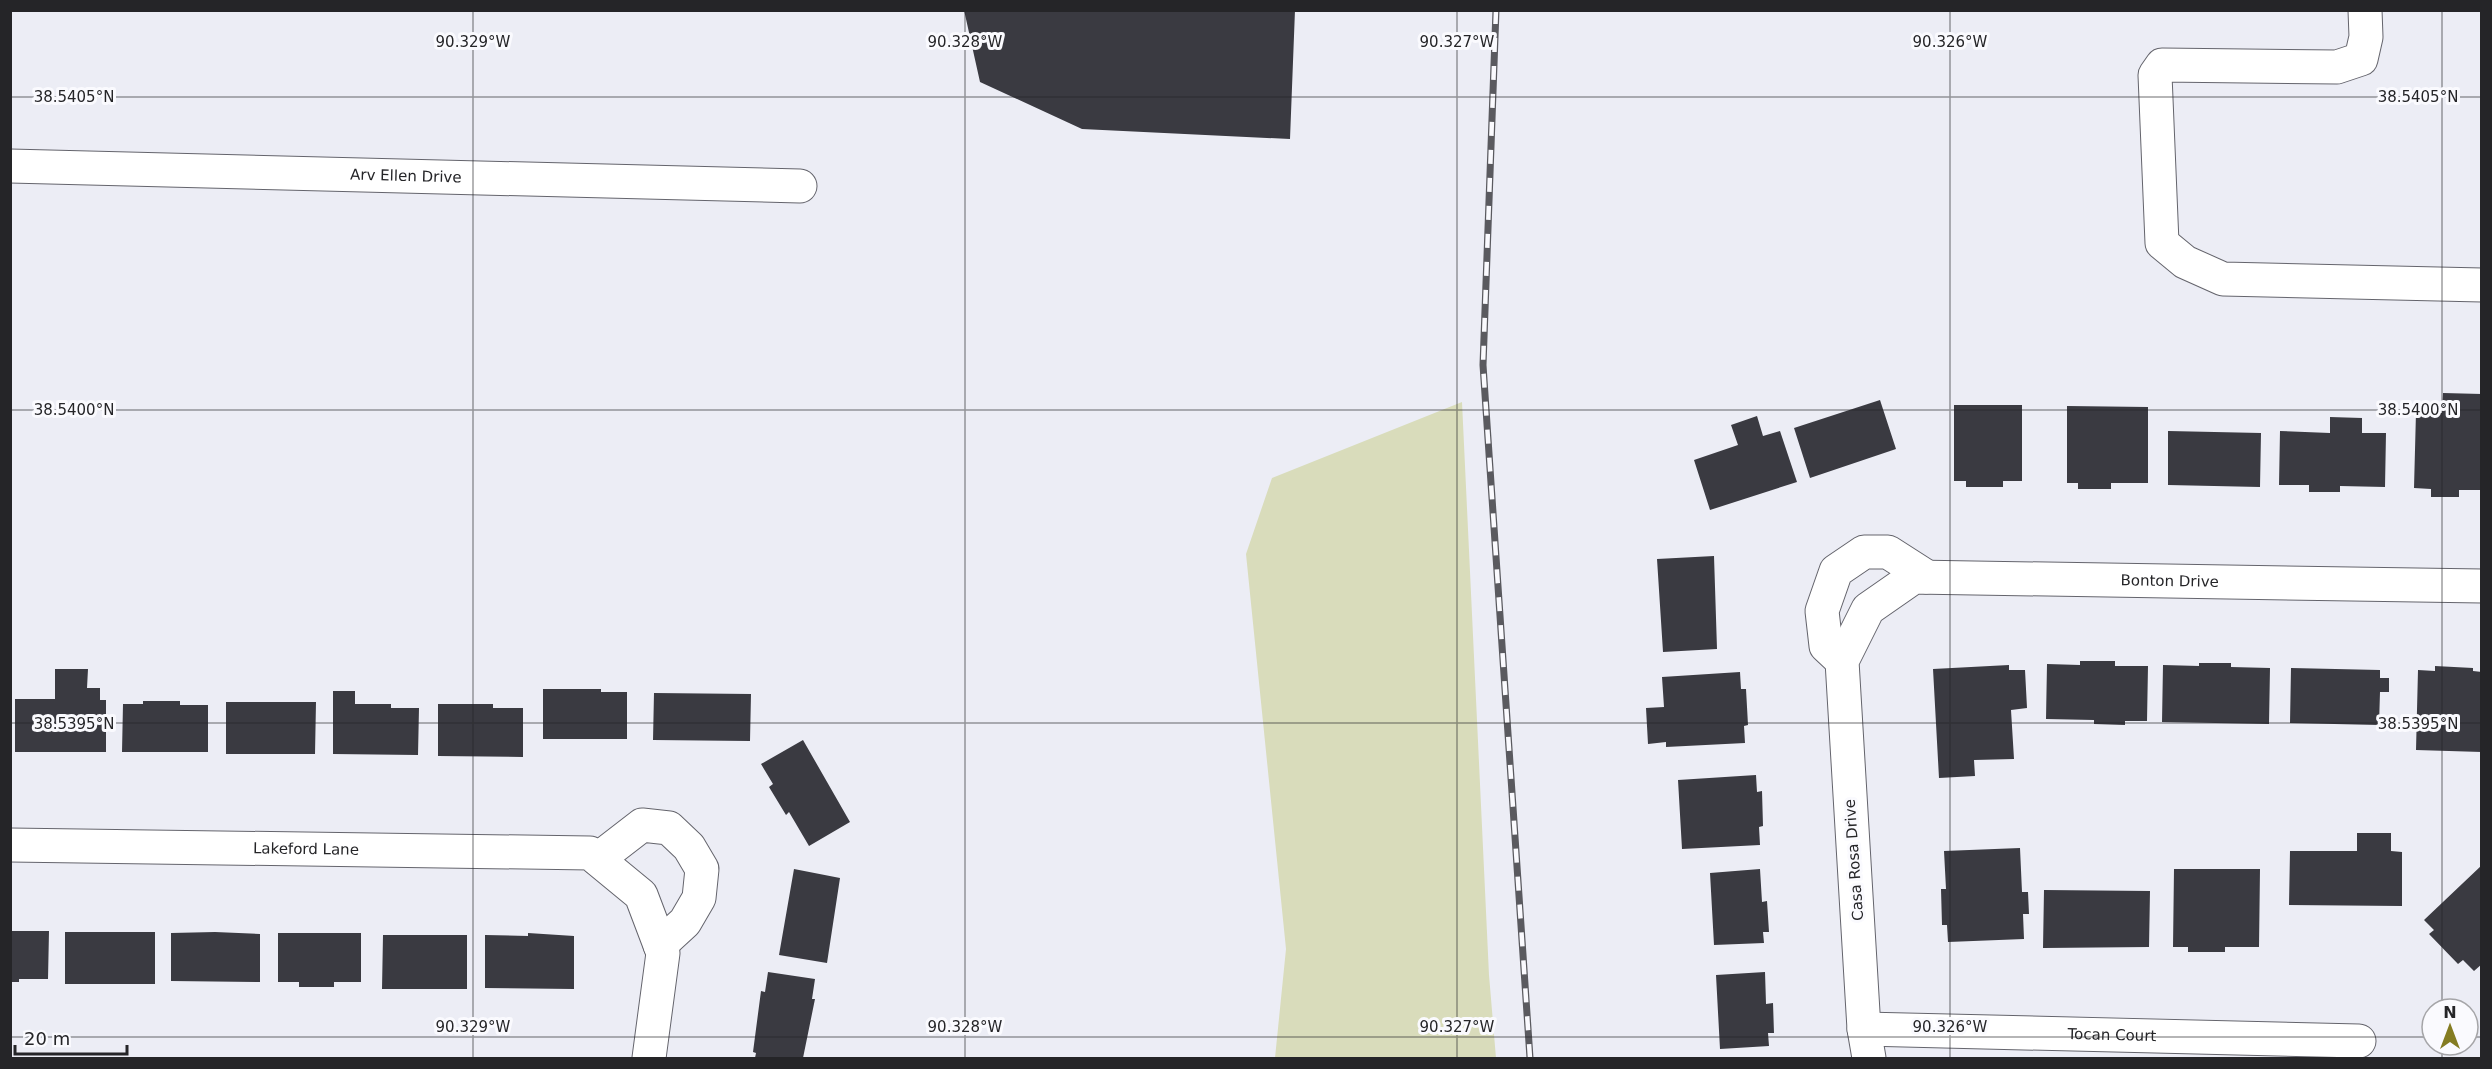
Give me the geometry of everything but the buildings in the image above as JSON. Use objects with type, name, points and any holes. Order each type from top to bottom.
[{"type":"street","points":[[2365,10],[2366,37],[2361,58],[2337,67],[2162,65],[2155,75],[2162,243],[2185,262],[2223,279],[2481,285]]},
{"type":"street","name":"Arv Ellen Drive","points":[[10,166],[800,186]]},
{"type":"street","points":[[1842,661],[1827,646],[1822,611],[1836,571],[1864,552],[1888,552],[1927,578]]},
{"type":"street","name":"Bonton Drive","points":[[1868,609],[1914,577],[2481,586]]},
{"type":"street","name":"Casa Rosa Drive","points":[[1866,1044],[1842,661],[1868,609]]},
{"type":"street","points":[[598,859],[642,825],[669,828],[689,847],[702,869],[699,898],[685,921],[660,945],[663,953],[649,1059]]},
{"type":"street","name":"Lakeford Lane","points":[[10,845],[590,853],[641,895],[660,945]]},
{"type":"street","name":"Tocan Court","points":[[1866,1044],[2359,1041]]},
{"type":"green space","points":[[1462,402],[1489,975],[1496,1058],[1275,1058],[1286,949],[1246,554],[1272,478]]},
{"type":"railway","points":[[1496,10],[1483,365],[1530,1058]]}]
